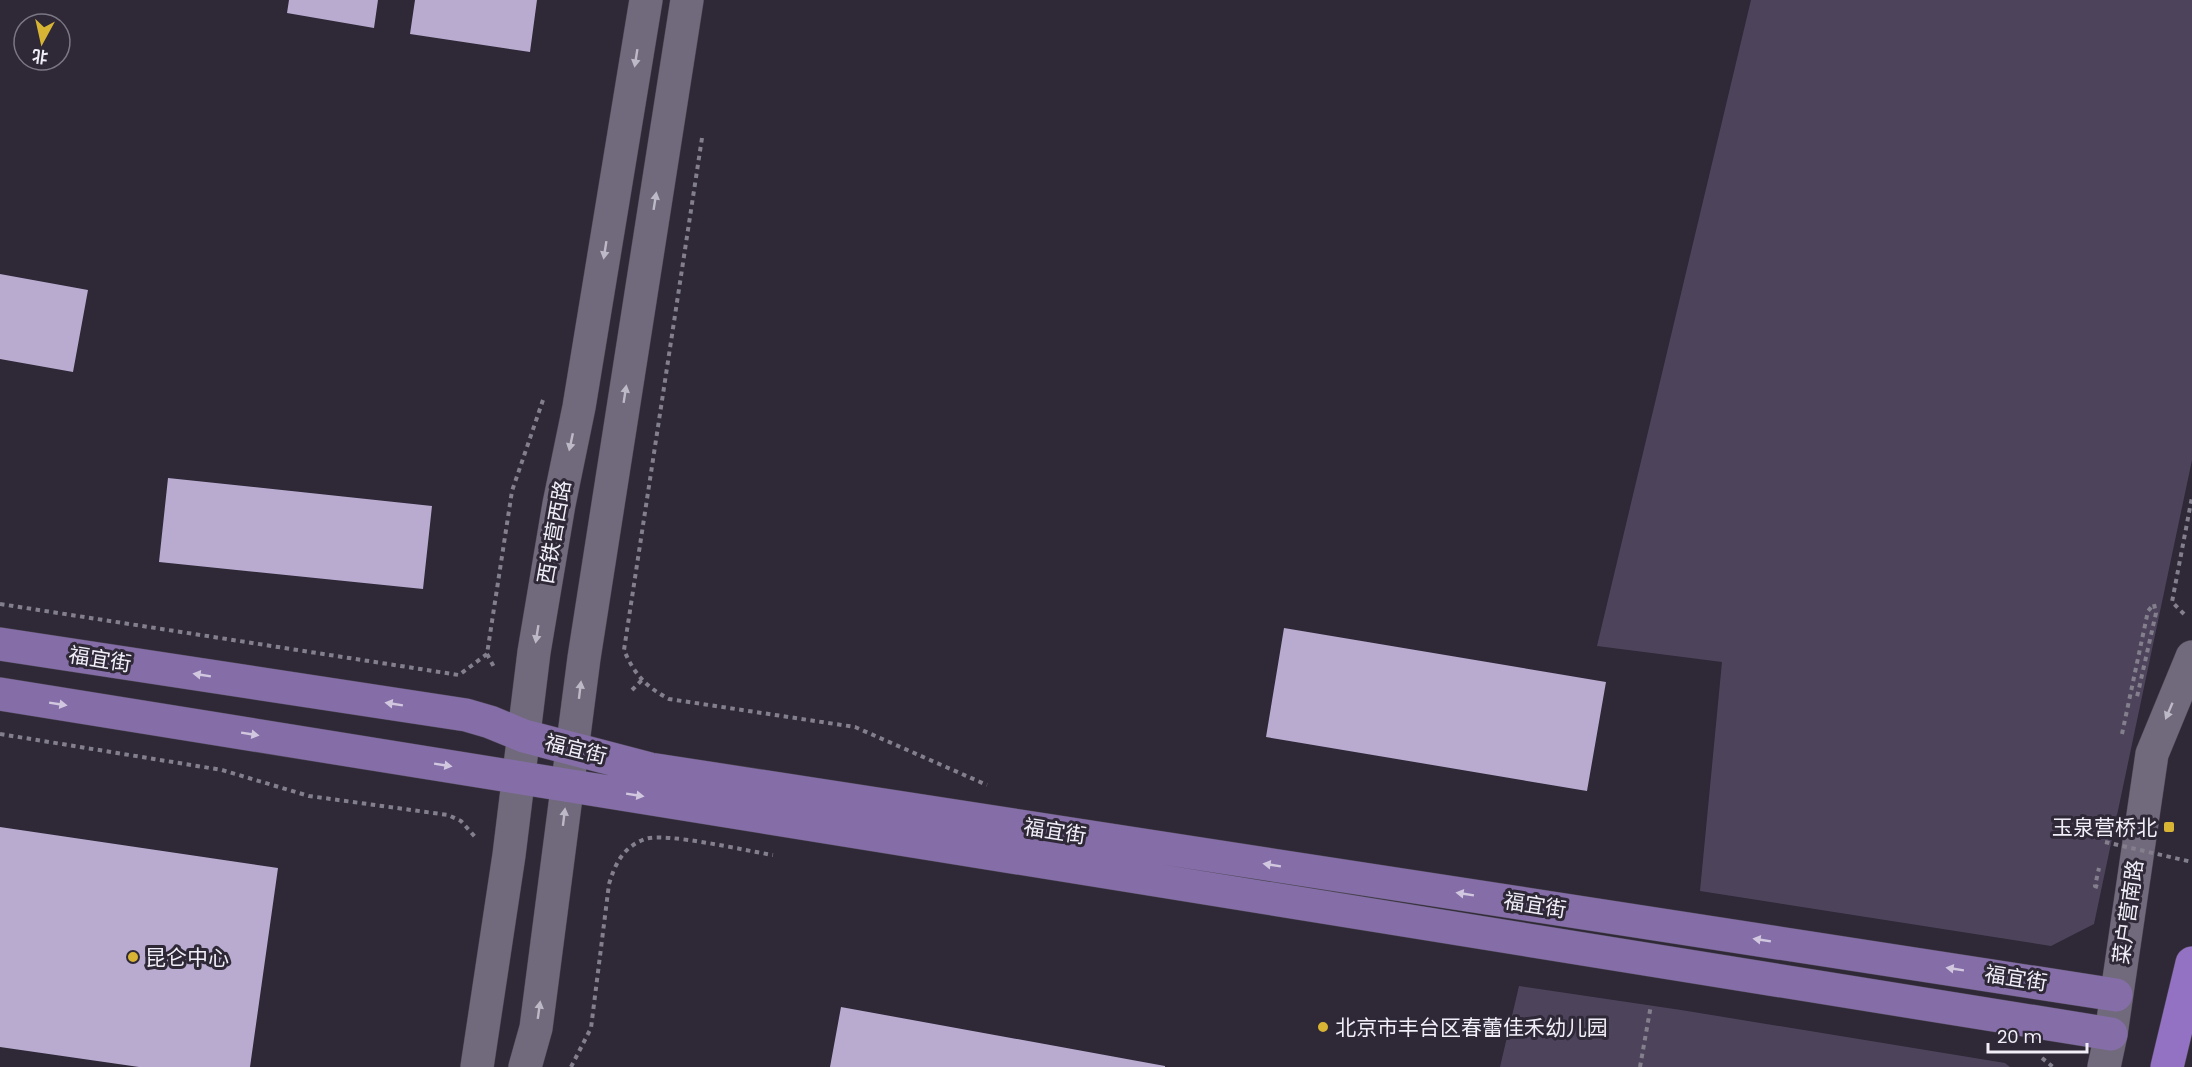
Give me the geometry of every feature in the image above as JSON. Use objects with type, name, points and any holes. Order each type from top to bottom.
[{"type":"highway","points":[[2167,1067],[2192,963]]},
{"type":"main road","name":"福宜街","points":[[0,644],[466,716],[490,722],[524,736],[650,769],[2116,995]]},
{"type":"main road","name":"福宜街","points":[[0,694],[2111,1034]]},
{"type":"street","name":"西铁营西路","points":[[477,1067],[519,779],[534,652],[558,504],[579,407],[646,0]]},
{"type":"street","points":[[525,1067],[536,1028],[584,658],[687,0]]},
{"type":"street","name":"菜户营南路","points":[[2104,1067],[2111,1034],[2152,754],[2192,657]]},
{"type":"path","points":[[704,130],[624,650],[633,671],[649,688],[669,699],[855,727],[991,787]]},
{"type":"path","points":[[495,669],[487,654],[512,491],[547,389]]},
{"type":"path","points":[[2184,614],[2172,602],[2192,497]]},
{"type":"path","points":[[0,604],[459,675],[487,654]]},
{"type":"path","points":[[632,690],[642,680]]},
{"type":"path","points":[[0,734],[222,770],[309,795],[448,815],[461,821],[473,832],[480,847]]},
{"type":"path","points":[[571,1067],[591,1028],[609,884],[616,862],[628,845],[647,838],[668,839],[785,857]]},
{"type":"path","points":[[2105,842],[2192,862]]},
{"type":"path","points":[[1640,1067],[1651,1005]]},
{"type":"path","points":[[2037,1054],[2053,1067]]},
{"type":"shaded area","points":[[1751,0],[2192,0],[2192,460],[2094,924],[2051,946],[1700,891],[1722,662],[1597,646]]},
{"type":"shaded area","points":[[1519,986],[2005,1063],[2010,1067],[1500,1067]]},
{"type":"building","points":[[289,0],[378,0],[374,28],[287,13]]},
{"type":"building","points":[[415,0],[537,0],[530,52],[410,34]]},
{"type":"building","points":[[0,274],[88,290],[73,372],[0,359]]},
{"type":"building","points":[[168,478],[432,506],[423,589],[159,562]]},
{"type":"building","points":[[1284,628],[1606,682],[1587,791],[1266,737]]},
{"type":"building","name":"昆仑中心","points":[[0,827],[278,868],[250,1067],[139,1067],[0,1047]]},
{"type":"building","points":[[841,1007],[1165,1066],[1165,1067],[830,1067]]},
{"type":"place","name":"玉泉营桥北","points":[[2169,827]]},
{"type":"place","name":"昆仑中心","points":[[133,957]]},
{"type":"place","name":"北京市丰台区春蕾佳禾幼儿园","points":[[1323,1027]]}]
